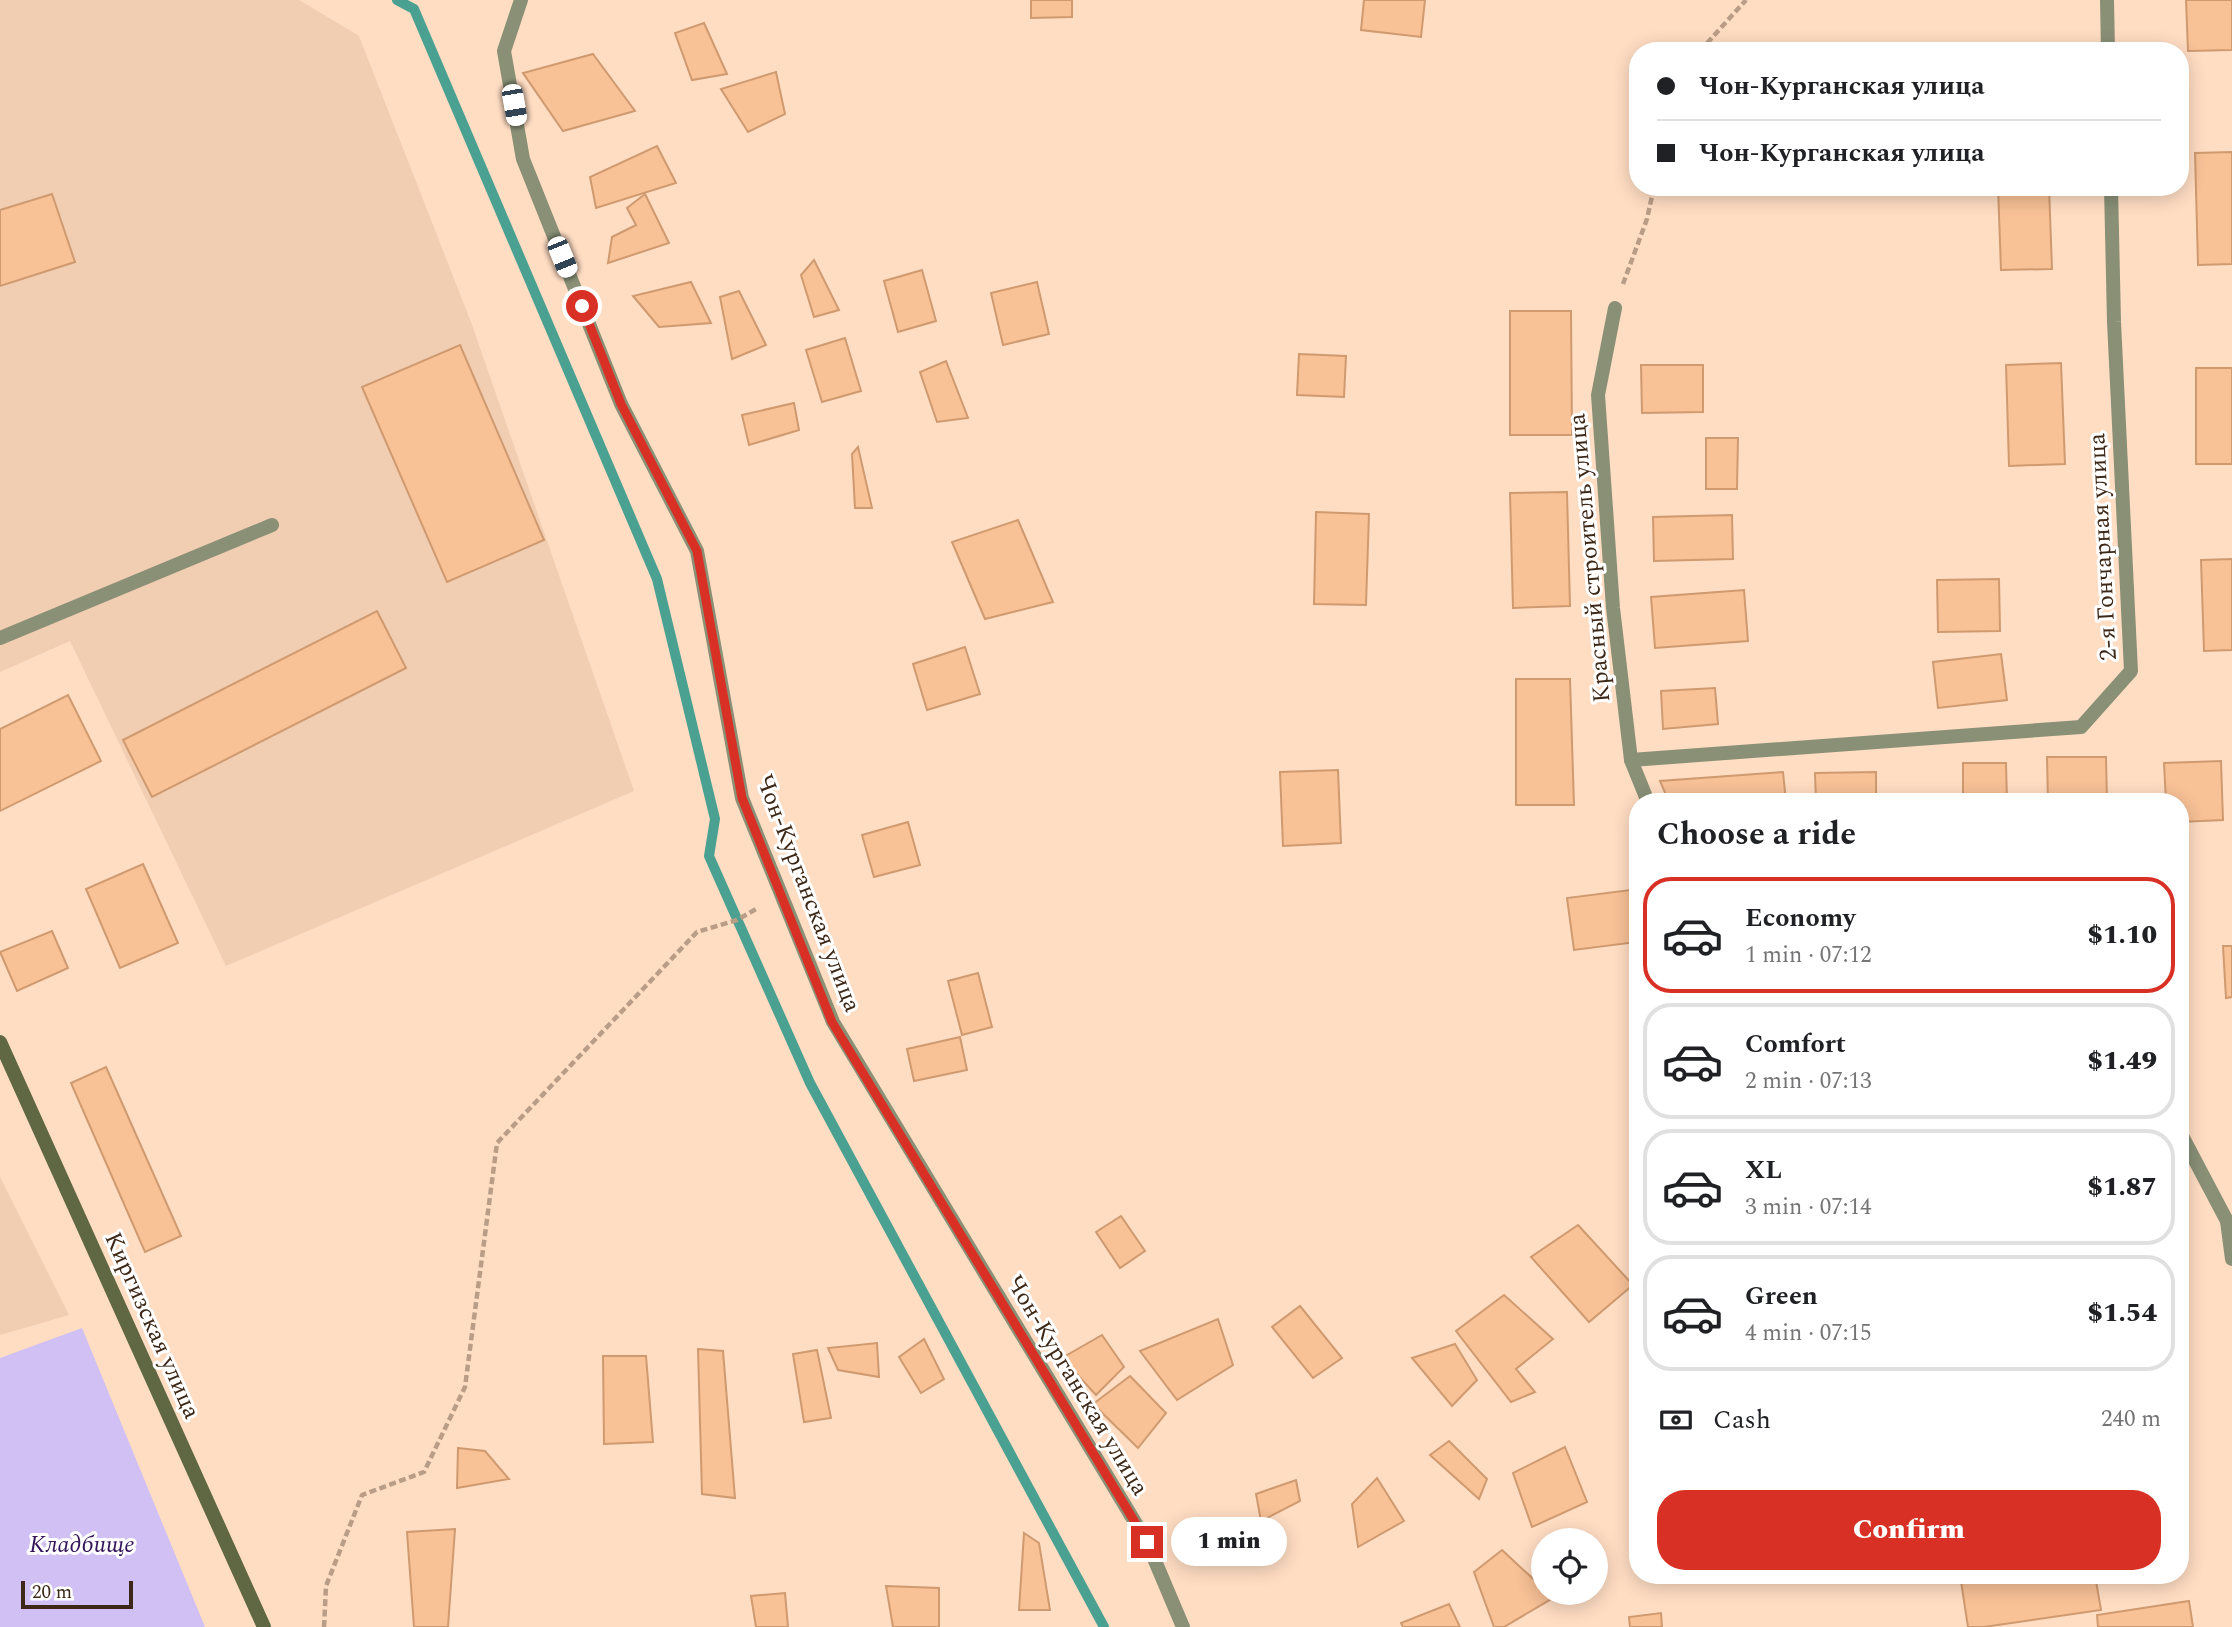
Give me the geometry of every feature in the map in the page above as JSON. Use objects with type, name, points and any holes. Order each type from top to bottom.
[{"type":"main road","name":"Киргизская улица","points":[[0,1042],[264,1627]]},
{"type":"street","name":"Чон-Курганская улица","points":[[521,0],[505,51],[523,159],[621,404],[697,551],[742,798],[832,1022],[1147,1542],[1183,1627]]},
{"type":"street","points":[[2107,0],[2108,42]]},
{"type":"street","name":"2-я Гончарная улица","points":[[1631,760],[2081,727],[2131,671],[2114,322],[2111,196]]},
{"type":"street","name":"Красный строитель улица","points":[[1615,308],[1598,395],[1613,608],[1631,760],[1644,793]]},
{"type":"street","points":[[0,638],[272,525]]},
{"type":"street","points":[[2189,1149],[2227,1221],[2232,1259]]},
{"type":"path","points":[[1708,42],[1746,0]]},
{"type":"path","points":[[1615,308],[1647,219],[1652,196]]},
{"type":"path","points":[[324,1627],[326,1586],[362,1495],[424,1472],[465,1387],[497,1143],[697,932],[737,920],[782,895]]},
{"type":"shaded area","points":[[0,0],[299,0],[359,36],[471,322],[634,791],[226,966],[70,641],[0,672]]},
{"type":"shaded area","points":[[0,1177],[69,1315],[0,1335]]},
{"type":"green space","name":"Кладбище","points":[[82,1328],[205,1627],[0,1627],[0,1358]]},
{"type":"building","points":[[1031,0],[1072,0],[1072,17],[1031,18]]},
{"type":"building","points":[[1364,0],[1425,0],[1421,37],[1361,30]]},
{"type":"building","points":[[2186,0],[2232,0],[2232,50],[2189,51]]},
{"type":"building","points":[[704,23],[727,74],[692,80],[675,33]]},
{"type":"building","points":[[593,54],[635,111],[563,131],[523,73]]},
{"type":"building","points":[[776,72],[785,114],[748,132],[721,89]]},
{"type":"building","points":[[657,146],[676,183],[596,208],[590,177]]},
{"type":"building","points":[[2232,152],[2232,264],[2198,265],[2195,153]]},
{"type":"building","points":[[52,194],[75,262],[0,286],[0,210]]},
{"type":"building","points":[[645,194],[669,243],[608,263],[612,237],[636,225],[627,208]]},
{"type":"building","points":[[1998,196],[2049,196],[2052,269],[2001,270]]},
{"type":"building","points":[[814,260],[839,310],[814,317],[801,275]]},
{"type":"building","points":[[922,270],[936,321],[898,332],[884,281]]},
{"type":"building","points":[[691,282],[711,323],[659,327],[633,296]]},
{"type":"building","points":[[1037,282],[1049,334],[1003,345],[991,293]]},
{"type":"building","points":[[739,291],[766,345],[732,359],[720,297]]},
{"type":"building","points":[[1510,311],[1571,311],[1572,435],[1510,435]]},
{"type":"building","points":[[845,338],[861,391],[822,402],[806,350]]},
{"type":"building","points":[[460,345],[544,540],[447,582],[362,387]]},
{"type":"building","points":[[1299,354],[1346,356],[1344,397],[1297,395]]},
{"type":"building","points":[[946,361],[968,418],[937,422],[920,372]]},
{"type":"building","points":[[2061,363],[2065,464],[2009,466],[2006,365]]},
{"type":"building","points":[[1641,365],[1703,365],[1703,412],[1642,413]]},
{"type":"building","points":[[2196,368],[2232,368],[2232,464],[2196,464]]},
{"type":"building","points":[[794,403],[799,430],[749,445],[742,415]]},
{"type":"building","points":[[1706,438],[1738,438],[1737,489],[1706,489]]},
{"type":"building","points":[[858,447],[872,508],[855,508],[852,454]]},
{"type":"building","points":[[1567,492],[1570,606],[1513,608],[1510,493]]},
{"type":"building","points":[[1316,512],[1369,514],[1366,605],[1314,604]]},
{"type":"building","points":[[1732,515],[1733,559],[1654,561],[1653,517]]},
{"type":"building","points":[[1018,520],[1053,602],[985,619],[952,542]]},
{"type":"building","points":[[2232,559],[2232,650],[2204,651],[2201,560]]},
{"type":"building","points":[[1999,579],[2000,631],[1938,632],[1937,580]]},
{"type":"building","points":[[1744,590],[1748,641],[1655,648],[1651,597]]},
{"type":"building","points":[[377,611],[406,668],[152,797],[123,740]]},
{"type":"building","points":[[965,647],[980,694],[927,710],[913,664]]},
{"type":"building","points":[[2001,654],[2007,700],[1938,708],[1933,662]]},
{"type":"building","points":[[1516,679],[1570,679],[1574,805],[1516,805]]},
{"type":"building","points":[[1715,688],[1718,724],[1663,729],[1661,691]]},
{"type":"building","points":[[68,695],[101,761],[0,811],[0,729]]},
{"type":"building","points":[[2047,757],[2106,757],[2107,793],[2048,793]]},
{"type":"building","points":[[2221,761],[2223,820],[2189,822],[2189,793],[2166,793],[2164,763]]},
{"type":"building","points":[[1963,763],[2006,763],[2007,793],[1963,793]]},
{"type":"building","points":[[1338,770],[1341,843],[1283,846],[1280,772]]},
{"type":"building","points":[[1783,772],[1785,793],[1665,793],[1660,781]]},
{"type":"building","points":[[1876,772],[1876,793],[1816,793],[1815,773]]},
{"type":"building","points":[[908,822],[920,865],[874,877],[862,835]]},
{"type":"building","points":[[143,864],[178,943],[120,968],[86,889]]},
{"type":"building","points":[[1629,890],[1629,943],[1574,950],[1567,898]]},
{"type":"building","points":[[52,931],[68,968],[17,991],[0,952]]},
{"type":"building","points":[[2223,946],[2232,946],[2232,997],[2226,998]]},
{"type":"building","points":[[978,973],[992,1027],[962,1035],[948,981]]},
{"type":"building","points":[[960,1037],[967,1070],[914,1081],[907,1049]]},
{"type":"building","points":[[106,1067],[181,1236],[145,1252],[71,1083]]},
{"type":"building","points":[[1121,1216],[1145,1251],[1120,1268],[1096,1232]]},
{"type":"building","points":[[1578,1225],[1629,1281],[1629,1288],[1589,1322],[1531,1257]]},
{"type":"building","points":[[1504,1295],[1553,1339],[1516,1369],[1535,1392],[1511,1402],[1456,1331]]},
{"type":"building","points":[[1300,1306],[1342,1358],[1313,1378],[1272,1327]]},
{"type":"building","points":[[1218,1319],[1233,1365],[1177,1400],[1140,1351]]},
{"type":"building","points":[[1102,1335],[1124,1367],[1096,1395],[1062,1358]]},
{"type":"building","points":[[924,1339],[944,1379],[921,1393],[899,1357]]},
{"type":"building","points":[[877,1343],[879,1377],[838,1370],[828,1348]]},
{"type":"building","points":[[1455,1344],[1477,1380],[1452,1406],[1412,1358]]},
{"type":"building","points":[[698,1349],[723,1351],[735,1498],[702,1494]]},
{"type":"building","points":[[817,1350],[831,1418],[804,1422],[793,1354]]},
{"type":"building","points":[[603,1356],[646,1356],[653,1442],[604,1444]]},
{"type":"building","points":[[1130,1376],[1166,1413],[1138,1448],[1093,1404]]},
{"type":"building","points":[[1449,1441],[1487,1479],[1479,1499],[1430,1455]]},
{"type":"building","points":[[1565,1447],[1587,1502],[1532,1527],[1513,1473]]},
{"type":"building","points":[[458,1448],[485,1451],[509,1479],[457,1488]]},
{"type":"building","points":[[1377,1478],[1404,1521],[1358,1547],[1352,1504]]},
{"type":"building","points":[[1296,1480],[1300,1501],[1261,1521],[1256,1494]]},
{"type":"building","points":[[455,1529],[448,1627],[414,1627],[407,1532]]},
{"type":"building","points":[[1024,1533],[1039,1543],[1050,1610],[1019,1610]]},
{"type":"building","points":[[1502,1550],[1531,1577],[1531,1605],[1541,1605],[1504,1627],[1494,1627],[1474,1572]]},
{"type":"building","points":[[1961,1584],[2097,1584],[2101,1610],[1968,1627]]},
{"type":"building","points":[[886,1586],[939,1588],[939,1627],[893,1627]]},
{"type":"building","points":[[785,1593],[788,1627],[756,1627],[751,1596]]},
{"type":"building","points":[[2189,1601],[2193,1627],[2098,1627],[2097,1615]]},
{"type":"building","points":[[1449,1604],[1460,1627],[1403,1627],[1401,1623]]},
{"type":"building","points":[[1661,1613],[1662,1627],[1630,1627],[1629,1617]]},
{"type":"waterway","points":[[397,0],[414,9],[657,579],[715,819],[709,856],[810,1083],[1104,1627]]},
{"type":"route","points":[[582,306],[621,404],[697,551],[742,798],[832,1022],[1147,1542]]}]
